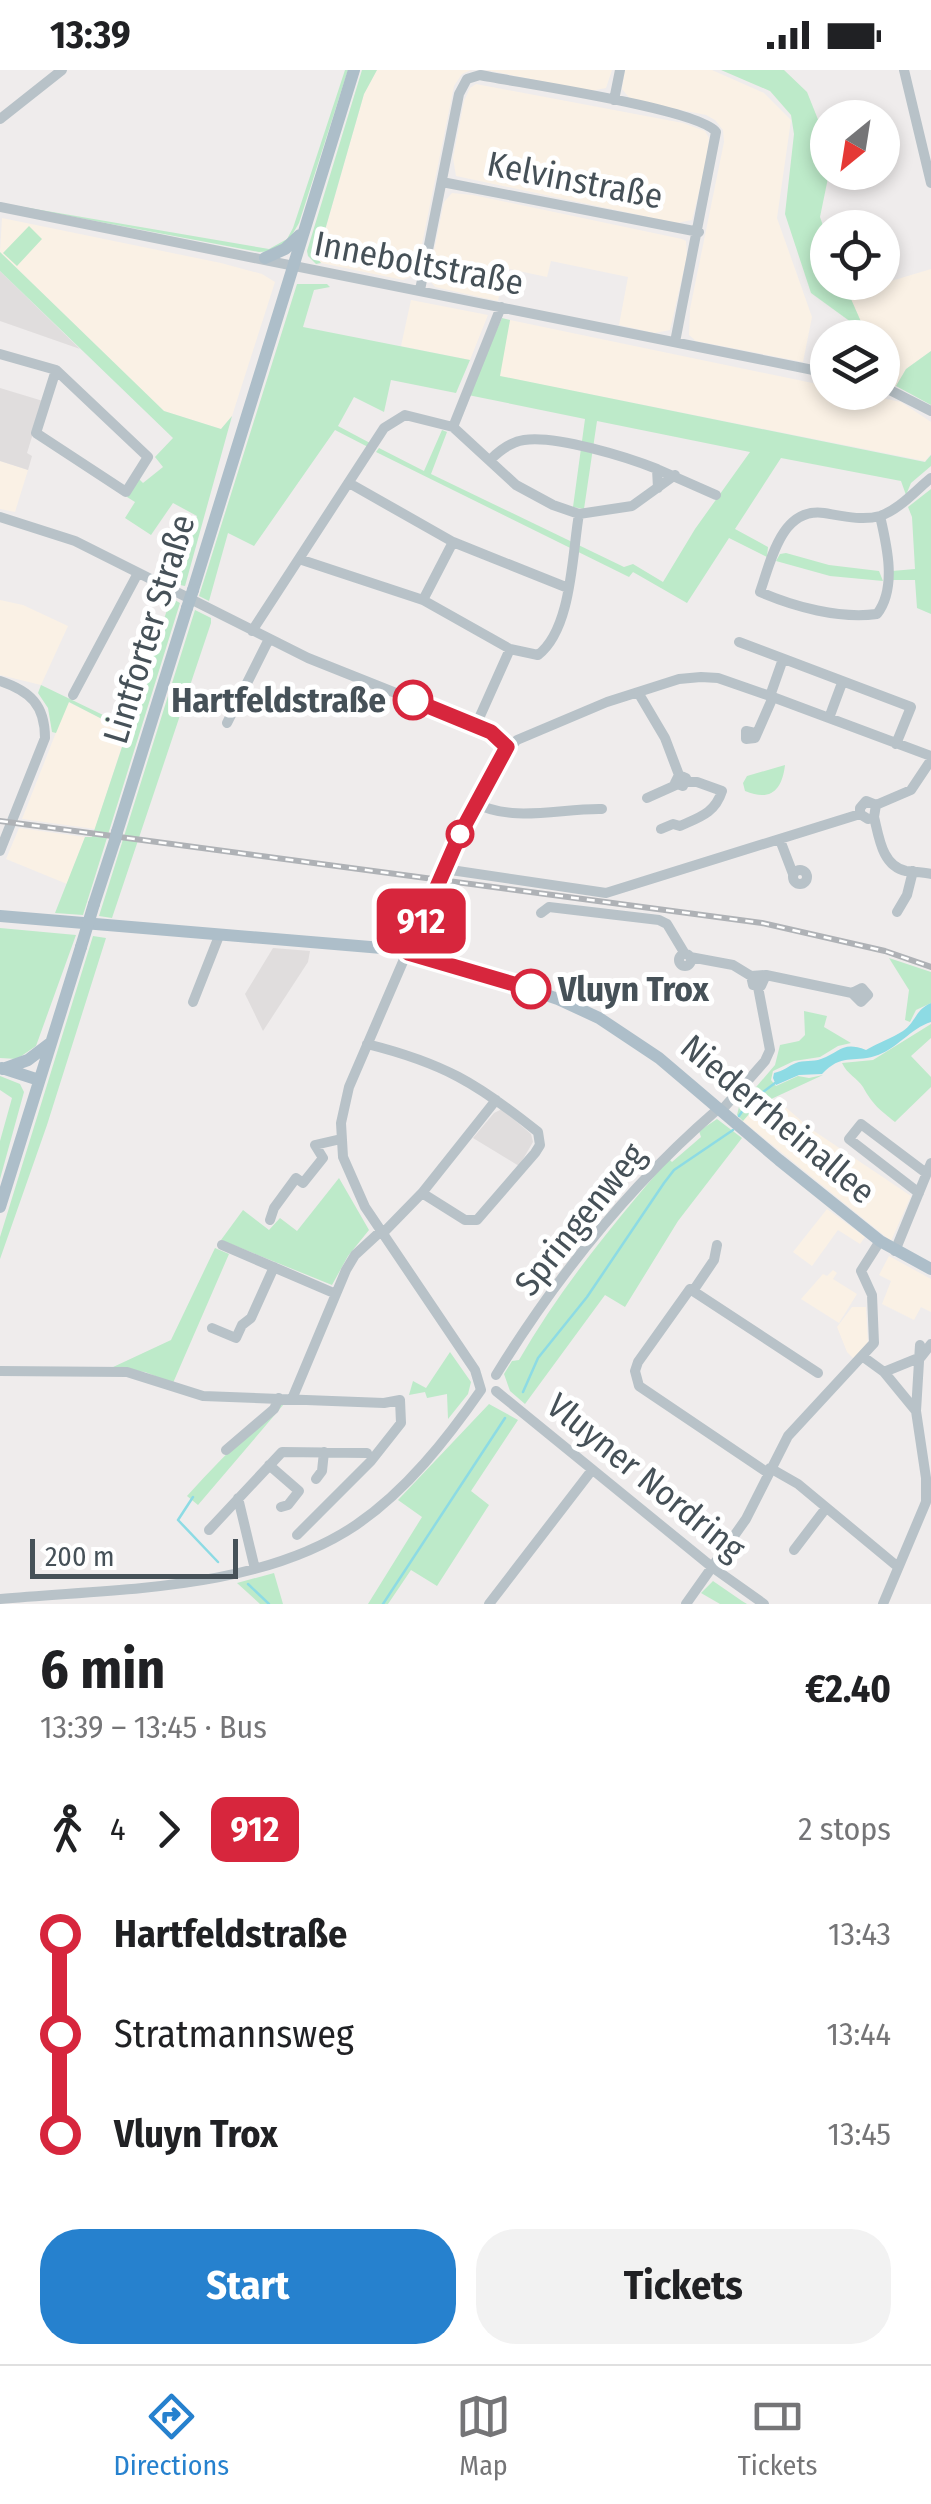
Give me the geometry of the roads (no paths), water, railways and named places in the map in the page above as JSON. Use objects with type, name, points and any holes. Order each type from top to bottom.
[{"type":"main road","name":"Lintforter Straße","points":[[0,1206],[354,70]]},
{"type":"main road","points":[[265,258],[285,249],[302,233]]},
{"type":"main road","name":"Niederrheinallee","points":[[0,916],[342,944],[408,953],[486,975],[585,1011],[659,1058],[880,1241],[931,1269]]},
{"type":"main road","points":[[2,1068],[28,1060],[50,1042]]},
{"type":"main road","points":[[2,1068],[40,1080]]},
{"type":"street","points":[[0,120],[62,70]]},
{"type":"street","points":[[614,100],[620,70]]},
{"type":"street","points":[[904,70],[931,182]]},
{"type":"street","points":[[420,290],[460,94],[468,79],[480,76],[614,100],[697,119],[713,127],[716,141],[675,342]]},
{"type":"street","name":"Kelvinstraße","points":[[442,182],[699,232]]},
{"type":"street","name":"Inneboltstraße","points":[[0,207],[810,369]]},
{"type":"street","points":[[453,427],[502,307]]},
{"type":"street","points":[[0,354],[56,370],[148,457],[126,492],[36,433],[56,370]]},
{"type":"street","points":[[900,395],[931,411]]},
{"type":"street","points":[[252,631],[384,428],[397,418],[419,416],[453,427],[531,495],[579,514],[632,506],[674,475]]},
{"type":"street","points":[[490,460],[508,445],[538,440],[608,453],[657,468],[716,496]]},
{"type":"street","points":[[657,468],[658,488]]},
{"type":"street","points":[[880,516],[889,586],[885,604],[877,614],[820,610],[760,592],[783,534],[802,515],[819,512],[855,518],[880,516],[931,478]]},
{"type":"street","points":[[350,483],[453,542],[568,588]]},
{"type":"street","points":[[299,559],[423,600],[510,648],[538,655],[560,621],[579,514]]},
{"type":"street","points":[[0,517],[75,541],[325,666],[491,732],[507,747]]},
{"type":"street","points":[[423,600],[453,542]]},
{"type":"street","points":[[73,695],[138,573]]},
{"type":"street","points":[[227,723],[269,639]]},
{"type":"street","points":[[739,642],[910,707],[896,744]]},
{"type":"street","points":[[476,725],[510,648]]},
{"type":"street","points":[[755,733],[760,729],[783,660]]},
{"type":"street","points":[[0,1599],[194,1581],[256,1569],[312,1550],[370,1514],[415,1471],[481,1390],[479,1377],[382,1232],[349,1175],[341,1139],[344,1105],[367,1044],[444,869],[507,747],[607,702],[679,679],[718,678],[931,758],[911,790],[875,811]]},
{"type":"street","points":[[0,681],[36,700],[45,719],[45,738],[0,852]]},
{"type":"street","points":[[829,718],[842,683]]},
{"type":"street","points":[[639,694],[665,738],[681,781]]},
{"type":"street","points":[[648,798],[681,781],[722,791],[712,811],[680,826],[673,824],[661,829]]},
{"type":"street","points":[[444,869],[606,893],[860,814],[866,801],[875,811],[883,850],[892,866],[931,874]]},
{"type":"street","points":[[475,804],[520,813],[602,809]]},
{"type":"street","points":[[780,840],[793,874]]},
{"type":"street","points":[[897,912],[913,872]]},
{"type":"street","points":[[541,913],[549,907],[659,920],[667,924],[688,956],[733,965],[755,982],[766,976],[852,993]]},
{"type":"street","points":[[192,1002],[219,936]]},
{"type":"street","name":"Springenweg","points":[[496,1374],[557,1284],[618,1208],[661,1160],[719,1110],[765,1061],[770,1050],[755,982]]},
{"type":"street","points":[[367,1044],[448,1069],[538,1132],[540,1145],[535,1153],[477,1220],[465,1220],[422,1193]]},
{"type":"street","points":[[292,1399],[355,1255],[422,1193],[496,1100]]},
{"type":"street","points":[[861,1124],[926,1180],[849,1139],[861,1124]]},
{"type":"street","points":[[270,1220],[296,1178],[303,1183],[322,1158],[315,1145],[341,1139]]},
{"type":"street","points":[[895,1252],[926,1180]]},
{"type":"street","points":[[686,1604],[746,1519],[788,1436],[874,1343],[872,1295],[861,1272],[880,1241]]},
{"type":"street","points":[[222,1245],[336,1294]]},
{"type":"street","points":[[718,1245],[714,1260],[638,1362],[636,1380],[649,1394],[769,1471],[798,1484],[898,1567]]},
{"type":"street","points":[[212,1328],[236,1338],[242,1325],[252,1318],[274,1268]]},
{"type":"street","points":[[692,1290],[818,1373]]},
{"type":"street","points":[[884,1372],[924,1348]]},
{"type":"street","points":[[883,1604],[926,1502],[916,1411],[924,1348]]},
{"type":"street","points":[[862,1356],[884,1372],[916,1411]]},
{"type":"street","points":[[0,1371],[127,1372],[203,1396],[384,1403],[400,1400],[401,1423],[360,1474],[297,1535]]},
{"type":"street","points":[[479,1377],[487,1372],[496,1374],[499,1384],[496,1391],[481,1390]]},
{"type":"street","name":"Vluyner Nordring","points":[[496,1391],[712,1567],[764,1604]]},
{"type":"street","points":[[226,1450],[274,1409],[278,1398]]},
{"type":"street","points":[[209,1530],[282,1452],[367,1453]]},
{"type":"street","points":[[316,1479],[322,1470],[324,1452]]},
{"type":"street","points":[[269,1465],[300,1491],[281,1507]]},
{"type":"street","points":[[509,1604],[493,1599],[592,1470]]},
{"type":"street","points":[[238,1498],[256,1569]]},
{"type":"street","points":[[794,1550],[826,1508]]},
{"type":"water","points":[[931,1003],[931,1022],[883,1053],[841,1061],[822,1074],[799,1075],[776,1085],[774,1073],[796,1063],[821,1059],[846,1047],[866,1050],[894,1036]]},
{"type":"waterway","points":[[739,1116],[747,1104],[775,1083]]},
{"type":"waterway","points":[[523,1392],[538,1358],[587,1297],[674,1170],[733,1130]]},
{"type":"waterway","points":[[383,1604],[505,1418]]},
{"type":"waterway","points":[[193,1497],[178,1520],[218,1562]]},
{"type":"waterway","points":[[248,1584],[269,1604]]},
{"type":"railway","points":[[0,821],[762,923],[885,951],[931,967]]},
{"type":"place","name":"Hartfeldstraße","points":[[413,700]]},
{"type":"place","name":"Vluyn Trox","points":[[531,989]]}]
